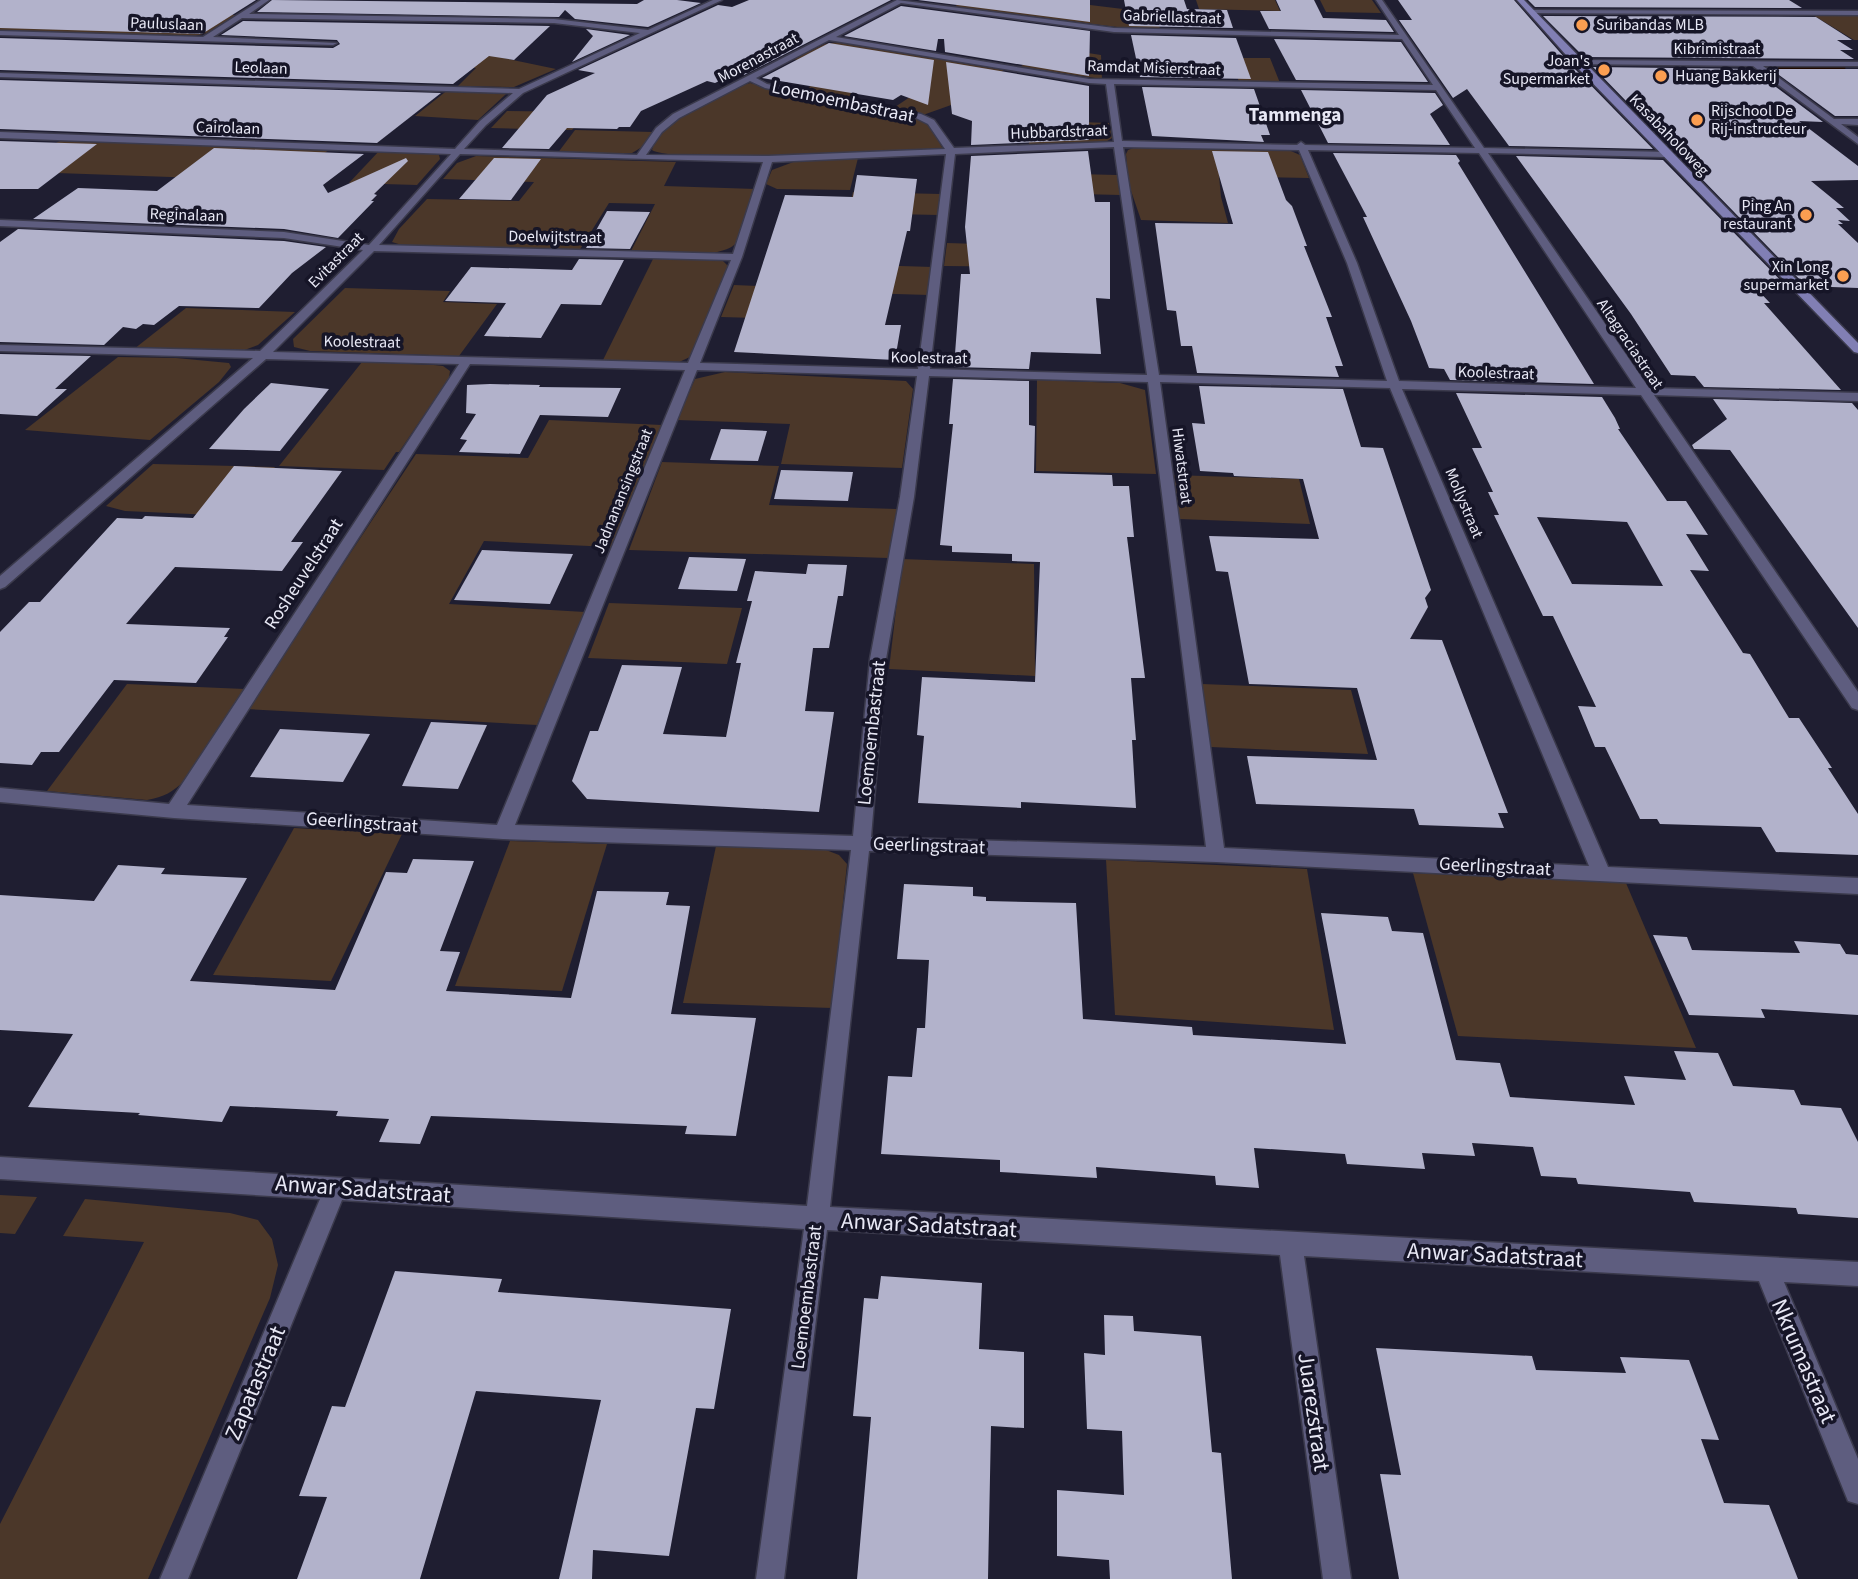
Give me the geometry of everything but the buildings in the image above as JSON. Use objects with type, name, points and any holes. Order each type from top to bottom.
[{"type":"street","points":[[205,39],[266,0]]},
{"type":"street","name":"Evitastraat","points":[[0,584],[262,356],[371,248],[483,122],[520,91],[719,0]]},
{"type":"street","name":"Altagraciastraat","points":[[1379,0],[1858,704]]},
{"type":"street","name":"Kasabaholoweg","points":[[1520,0],[1665,154],[1858,350]]},
{"type":"street","name":"Gabriellastraat","points":[[901,1],[1114,30],[1403,37]]},
{"type":"street","name":"Morenastraat","points":[[640,158],[667,123],[901,1]]},
{"type":"street","points":[[1531,12],[1858,13]]},
{"type":"street","points":[[241,16],[554,21],[647,32]]},
{"type":"street","name":"Pauluslaan","points":[[0,33],[333,43]]},
{"type":"street","name":"Ramdat Misierstraat","points":[[829,38],[1089,81],[1439,88]]},
{"type":"street","name":"Kibrimistraat","points":[[1577,62],[1858,64]]},
{"type":"street","points":[[1756,64],[1858,141]]},
{"type":"street","name":"Leolaan","points":[[0,75],[520,91]]},
{"type":"street","name":"Loemoembastraat","points":[[751,78],[765,86],[918,116],[931,122],[951,151],[939,268],[907,497],[878,659],[861,844],[817,1218],[770,1579]]},
{"type":"street","name":"Hiwatstraat","points":[[1110,82],[1153,379],[1216,855]]},
{"type":"street","points":[[1832,121],[1858,122]]},
{"type":"street","name":"Cairolaan","points":[[0,135],[360,146],[455,153]]},
{"type":"street","name":"Hubbardstraat","points":[[455,153],[768,159],[1119,144],[1301,145],[1665,154]]},
{"type":"street","name":"Mollystraat","points":[[1301,145],[1352,264],[1395,386],[1601,872]]},
{"type":"street","name":"Jadnanansingstraat","points":[[503,832],[737,257],[768,159]]},
{"type":"street","name":"Reginalaan","points":[[0,223],[284,235],[371,248]]},
{"type":"street","name":"Doelwijtstraat","points":[[371,248],[737,257]]},
{"type":"street","name":"Koolestraat","points":[[0,348],[1858,397]]},
{"type":"street","name":"Rosheuvelstraat","points":[[174,811],[467,360]]},
{"type":"street","name":"Geerlingstraat","points":[[0,795],[174,811],[503,832],[1216,855],[1858,886]]},
{"type":"street","name":"Anwar Sadatstraat","points":[[0,1168],[817,1218],[1858,1274]]},
{"type":"street","name":"Zapatastraat","points":[[174,1579],[336,1187]]},
{"type":"street","name":"Juarezstraat","points":[[1290,1244],[1337,1579]]},
{"type":"street","name":"Nkrumastraat","points":[[1766,1269],[1858,1491]]},
{"type":"shaded area","points":[[964,0],[1049,0],[1123,9],[1155,9],[1160,29],[1117,27],[954,7]]},
{"type":"shaded area","points":[[1196,0],[1275,0],[1280,11],[1199,9]]},
{"type":"shaded area","points":[[1320,0],[1372,0],[1381,13],[1326,12]]},
{"type":"shaded area","points":[[144,13],[237,15],[207,33],[195,36],[0,32],[0,18]]},
{"type":"shaded area","points":[[1813,15],[1858,15],[1858,40],[1854,40]]},
{"type":"shaded area","points":[[838,42],[1004,70],[972,91],[982,94],[923,115],[895,107],[931,83],[886,75],[845,99],[802,91],[842,68],[792,59],[825,44]]},
{"type":"shaded area","points":[[1049,47],[1101,55],[1102,79],[1020,67]]},
{"type":"shaded area","points":[[461,49],[556,69],[514,87],[458,86],[476,68],[442,66]]},
{"type":"shaded area","points":[[1231,58],[1270,58],[1280,83],[1239,82]]},
{"type":"shaded area","points":[[750,83],[914,117],[930,126],[943,149],[743,157],[668,154],[652,150],[666,129],[679,119],[725,92]]},
{"type":"shaded area","points":[[449,89],[506,94],[478,120],[415,116]]},
{"type":"shaded area","points":[[507,111],[587,112],[572,130],[491,128]]},
{"type":"shaded area","points":[[1024,120],[1109,123],[1112,138],[1104,143],[1028,146],[1030,140]]},
{"type":"shaded area","points":[[575,130],[653,132],[642,147],[632,153],[557,154]]},
{"type":"shaded area","points":[[66,138],[333,147],[286,181],[0,171]]},
{"type":"shaded area","points":[[1136,147],[1284,148],[1300,155],[1309,178],[1219,176],[1228,223],[1141,220],[1128,182],[1126,154],[1128,150]]},
{"type":"shaded area","points":[[380,150],[435,154],[439,155],[440,159],[417,185],[349,183]]},
{"type":"shaded area","points":[[476,156],[676,162],[664,186],[756,189],[738,241],[730,248],[718,252],[671,255],[630,253],[655,204],[609,203],[579,251],[408,247],[392,242],[399,229],[427,199],[519,201],[534,182],[443,179],[457,163]]},
{"type":"shaded area","points":[[858,158],[850,190],[777,189],[766,184],[772,170],[796,161]]},
{"type":"shaded area","points":[[1037,173],[1117,175],[1120,195],[1037,193]]},
{"type":"shaded area","points":[[853,192],[941,194],[938,215],[848,213]]},
{"type":"shaded area","points":[[947,243],[1039,246],[1038,267],[944,266]]},
{"type":"shaded area","points":[[653,259],[721,259],[728,266],[690,357],[677,363],[603,360]]},
{"type":"shaded area","points":[[836,264],[933,267],[929,295],[828,292]]},
{"type":"shaded area","points":[[734,285],[827,289],[817,320],[721,317]]},
{"type":"shaded area","points":[[345,288],[450,291],[443,302],[497,304],[459,356],[310,351],[294,347],[293,339]]},
{"type":"shaded area","points":[[186,308],[295,312],[258,345],[242,351],[134,349]]},
{"type":"shaded area","points":[[118,357],[176,358],[229,363],[231,367],[219,382],[150,440],[25,430]]},
{"type":"shaded area","points":[[362,362],[443,366],[450,371],[449,378],[384,470],[279,466]]},
{"type":"shaded area","points":[[725,372],[906,381],[913,389],[902,468],[781,464],[790,424],[677,420],[695,379]]},
{"type":"shaded area","points":[[1037,380],[1120,383],[1145,390],[1156,474],[1036,471]]},
{"type":"shaded area","points":[[549,420],[662,425],[611,547],[484,541],[449,604],[585,612],[537,725],[247,709],[416,454],[528,458]]},
{"type":"shaded area","points":[[662,462],[779,466],[769,505],[897,509],[888,558],[629,550]]},
{"type":"shaded area","points":[[153,464],[275,467],[235,516],[125,511],[106,506]]},
{"type":"shaded area","points":[[1173,475],[1299,479],[1310,524],[1179,519]]},
{"type":"shaded area","points":[[902,559],[1034,564],[1035,676],[889,669]]},
{"type":"shaded area","points":[[609,603],[742,608],[727,664],[588,658]]},
{"type":"shaded area","points":[[127,684],[245,689],[185,780],[168,793],[147,800],[47,791]]},
{"type":"shaded area","points":[[1202,684],[1351,690],[1368,754],[1211,747]]},
{"type":"shaded area","points":[[294,828],[402,834],[331,981],[213,975]]},
{"type":"shaded area","points":[[510,841],[607,844],[562,991],[455,986]]},
{"type":"shaded area","points":[[716,846],[826,850],[839,855],[847,864],[832,1008],[683,1003]]},
{"type":"shaded area","points":[[1106,860],[1307,869],[1334,1030],[1115,1015]]},
{"type":"shaded area","points":[[1413,873],[1626,883],[1696,1048],[1458,1036]]},
{"type":"shaded area","points":[[0,1195],[37,1197],[15,1234],[0,1233]]},
{"type":"shaded area","points":[[85,1199],[230,1213],[258,1220],[272,1239],[278,1265],[270,1298],[148,1579],[0,1579],[0,1524],[144,1242],[63,1236]]},
{"type":"waterway","points":[[1790,78],[1779,68],[1843,68]]},
{"type":"place","name":"Suribandas MLB","points":[[1582,25]]},
{"type":"place","name":"Joan's Supermarket","points":[[1604,70]]},
{"type":"place","name":"Huang Bakkerij","points":[[1661,76]]},
{"type":"place","name":"Rijschool De Rij-instructeur","points":[[1697,120]]},
{"type":"place","name":"Ping An restaurant","points":[[1806,215]]},
{"type":"place","name":"Xin Long supermarket","points":[[1843,276]]},
{"type":"district","name":"Tammenga","points":[[1295,115]]}]
